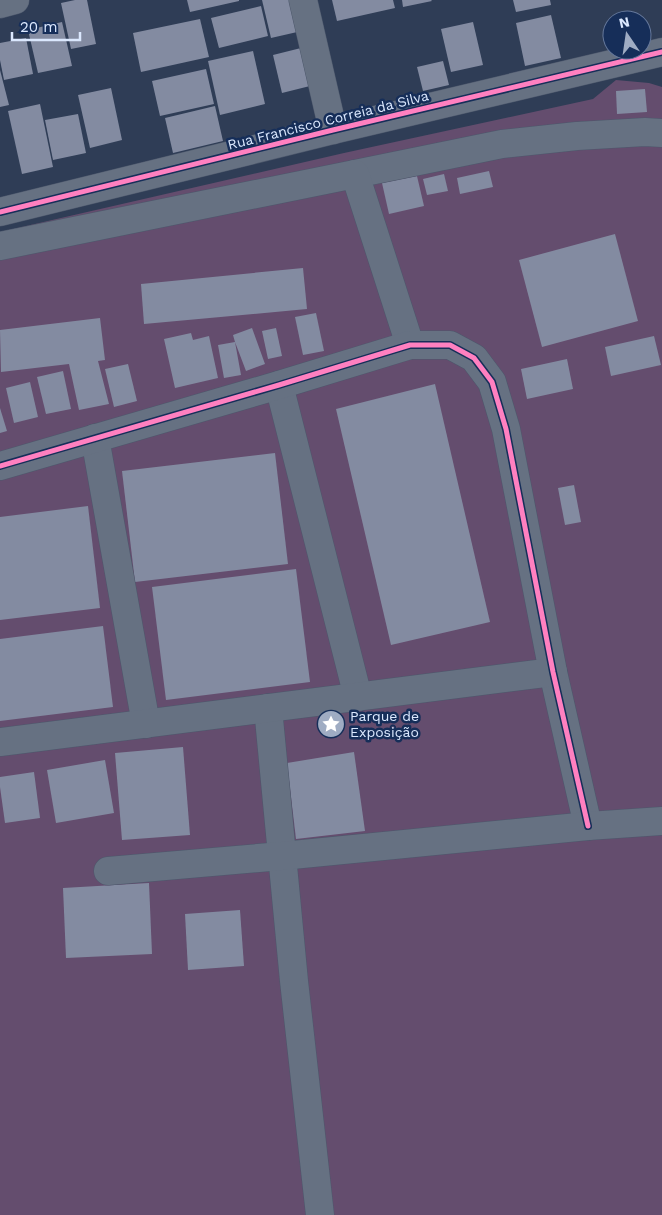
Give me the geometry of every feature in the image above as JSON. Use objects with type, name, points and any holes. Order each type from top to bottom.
[{"type":"street","points":[[0,4],[15,0]]},
{"type":"street","points":[[303,0],[333,130]]},
{"type":"street","points":[[631,60],[662,66]]},
{"type":"street","name":"Rua Francisco Correia da Silva","points":[[0,212],[333,130],[631,60]]},
{"type":"street","points":[[0,246],[502,144],[577,136],[662,132]]},
{"type":"street","points":[[354,174],[410,346]]},
{"type":"street","points":[[0,466],[410,346],[450,346],[474,358],[492,382],[506,429],[553,672],[588,826]]},
{"type":"street","points":[[279,385],[358,697]]},
{"type":"street","points":[[95,438],[146,724]]},
{"type":"street","points":[[0,742],[553,672]]},
{"type":"street","points":[[268,708],[294,981],[320,1215]]},
{"type":"street","points":[[108,871],[588,826],[662,821]]},
{"type":"shaded area","name":"Parque de Exposição","points":[[616,80],[649,83],[662,87],[662,1215],[0,1215],[0,232],[344,153],[593,99]]},
{"type":"building","points":[[87,0],[96,44],[71,49],[61,3]]},
{"type":"building","points":[[187,0],[239,0],[239,1],[190,12]]},
{"type":"building","points":[[262,0],[298,0],[306,30],[271,38]]},
{"type":"building","points":[[332,0],[393,0],[395,8],[337,21]]},
{"type":"building","points":[[402,0],[431,0],[432,1],[403,7]]},
{"type":"building","points":[[513,0],[550,0],[551,5],[516,12]]},
{"type":"building","points":[[261,6],[268,36],[219,48],[211,18]]},
{"type":"building","points":[[551,15],[561,58],[525,66],[516,23]]},
{"type":"building","points":[[200,19],[209,57],[141,72],[133,33]]},
{"type":"building","points":[[62,22],[72,66],[38,73],[28,30]]},
{"type":"building","points":[[473,22],[483,65],[451,72],[441,29]]},
{"type":"building","points":[[26,38],[33,74],[4,80],[0,60],[0,43]]},
{"type":"building","points":[[305,47],[314,85],[282,93],[273,55]]},
{"type":"building","points":[[253,51],[265,104],[220,115],[208,61]]},
{"type":"building","points":[[443,61],[449,85],[423,91],[417,67]]},
{"type":"building","points":[[206,69],[214,104],[160,116],[152,81]]},
{"type":"building","points":[[0,70],[9,105],[0,107]]},
{"type":"building","points":[[111,88],[122,140],[90,148],[78,95]]},
{"type":"building","points":[[645,89],[647,112],[617,114],[616,91]]},
{"type":"building","points":[[40,104],[53,167],[22,174],[8,111]]},
{"type":"building","points":[[215,106],[223,141],[173,153],[165,118]]},
{"type":"building","points":[[78,114],[86,153],[53,160],[45,120]]},
{"type":"building","points":[[489,171],[493,187],[460,194],[457,178]]},
{"type":"building","points":[[444,174],[448,191],[427,195],[423,179]]},
{"type":"building","points":[[417,176],[424,206],[389,214],[382,183]]},
{"type":"building","points":[[615,234],[638,321],[542,347],[519,260]]},
{"type":"building","points":[[303,268],[307,309],[144,324],[141,284]]},
{"type":"building","points":[[316,313],[324,351],[303,355],[295,317]]},
{"type":"building","points":[[100,318],[105,360],[98,361],[109,404],[79,410],[69,364],[1,372],[0,330]]},
{"type":"building","points":[[252,328],[265,364],[246,371],[233,335]]},
{"type":"building","points":[[276,328],[282,356],[268,359],[262,331]]},
{"type":"building","points":[[191,333],[193,340],[209,336],[218,378],[175,388],[164,339]]},
{"type":"building","points":[[654,336],[661,365],[611,376],[605,347]]},
{"type":"building","points":[[235,342],[241,375],[224,378],[218,345]]},
{"type":"building","points":[[567,359],[573,389],[527,399],[521,369]]},
{"type":"building","points":[[128,364],[137,401],[114,407],[105,369]]},
{"type":"building","points":[[63,371],[71,409],[46,414],[37,377]]},
{"type":"building","points":[[30,382],[38,417],[14,423],[6,388]]},
{"type":"building","points":[[435,384],[490,622],[391,645],[336,409]]},
{"type":"building","points":[[0,408],[7,431],[0,433]]},
{"type":"building","points":[[275,453],[288,564],[135,582],[122,471]]},
{"type":"building","points":[[574,485],[581,522],[565,525],[558,488]]},
{"type":"building","points":[[88,506],[100,608],[0,620],[0,517]]},
{"type":"building","points":[[296,569],[310,682],[166,700],[152,587]]},
{"type":"building","points":[[103,626],[113,707],[0,721],[0,639]]},
{"type":"building","points":[[183,747],[190,835],[122,840],[115,753]]},
{"type":"building","points":[[354,752],[365,831],[296,839],[287,763]]},
{"type":"building","points":[[105,760],[114,813],[56,823],[47,770]]},
{"type":"building","points":[[34,772],[40,818],[5,823],[0,777]]},
{"type":"building","points":[[149,883],[152,954],[66,958],[63,888]]},
{"type":"building","points":[[240,910],[244,966],[188,970],[185,914]]},
{"type":"cycle path","points":[[0,212],[662,52]]},
{"type":"cycle path","points":[[0,466],[410,345],[450,345],[474,358],[492,382],[506,429],[553,672],[588,826]]},
{"type":"place","name":"Parque de Exposição","points":[[331,724]]}]
